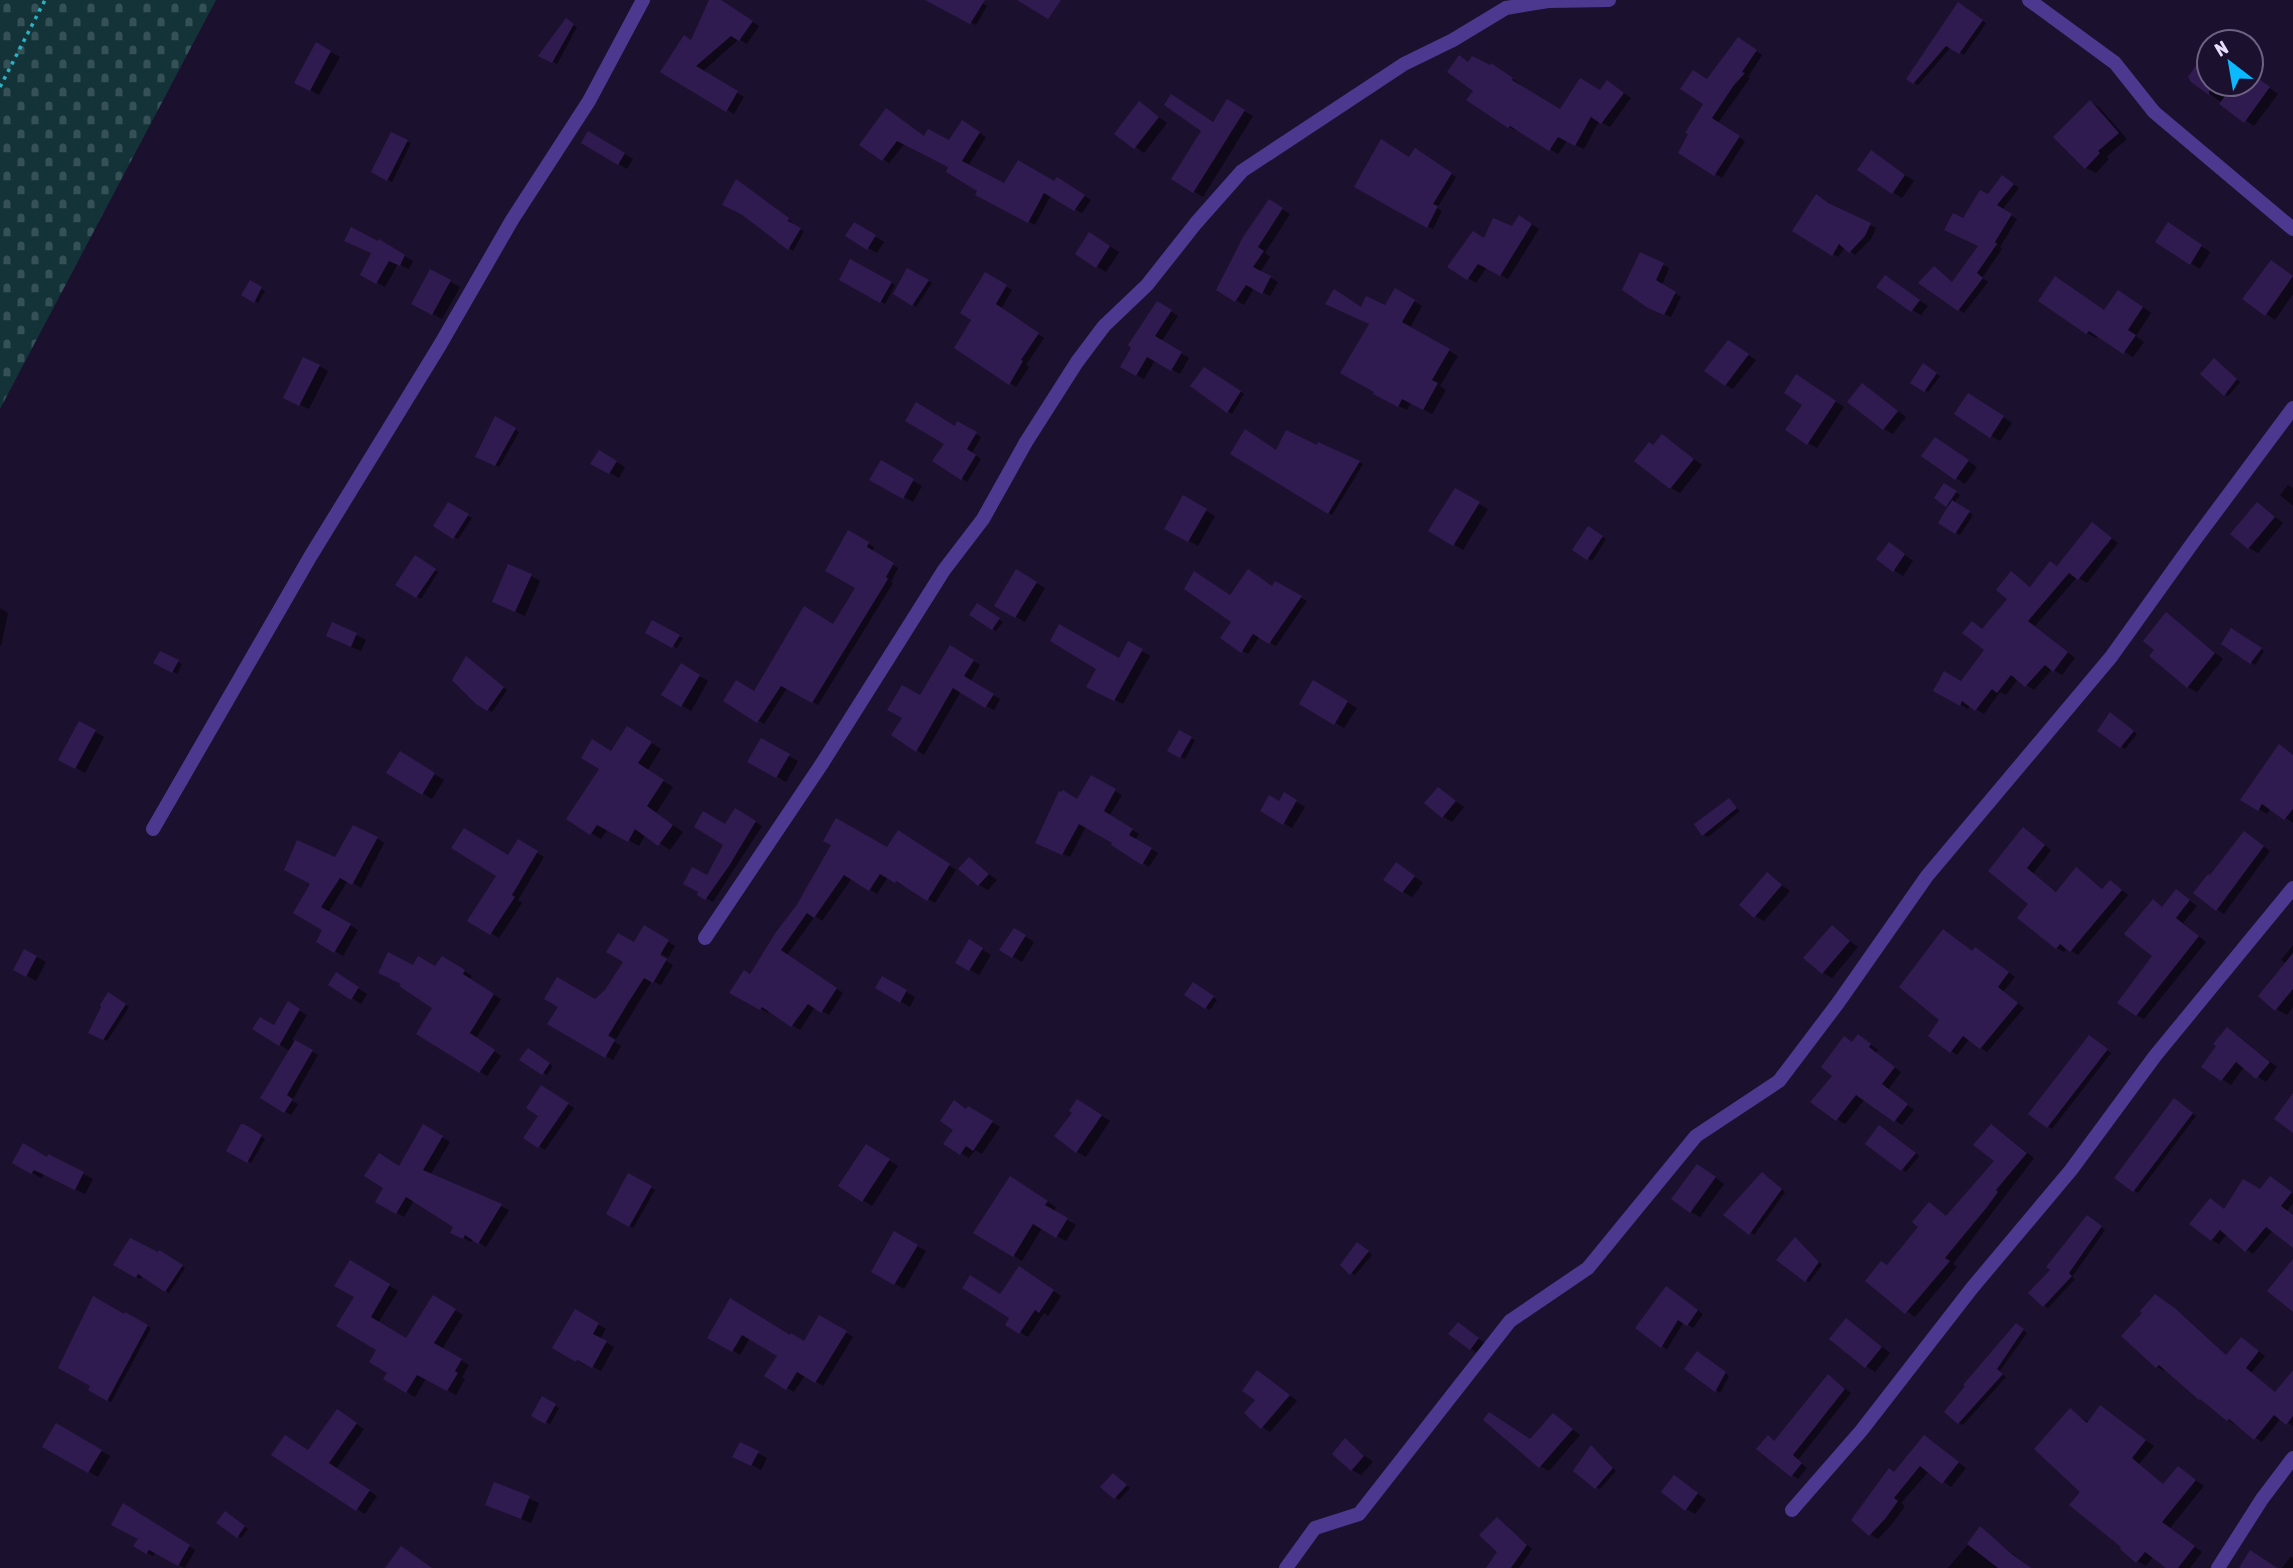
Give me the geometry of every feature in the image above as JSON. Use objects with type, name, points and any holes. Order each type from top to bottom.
[{"type":"street","points":[[153,829],[310,557],[513,220],[589,101],[643,0]]},
{"type":"street","points":[[705,938],[823,762],[944,570],[983,519],[1026,442],[1077,362],[1104,326],[1147,285],[1242,171],[1394,70],[1453,40],[1506,8],[1548,1],[1609,0]]},
{"type":"street","points":[[2029,0],[2115,62],[2154,112],[2293,229]]},
{"type":"street","points":[[1286,1568],[1315,1528],[1359,1514],[1510,1321],[1588,1268],[1696,1136],[1779,1082],[1927,876],[2111,657],[2293,408]]},
{"type":"street","points":[[1792,1510],[1861,1431],[1972,1289],[2071,1170],[2155,1056],[2293,888]]},
{"type":"street","points":[[2218,1568],[2262,1499],[2293,1458]]},
{"type":"path","points":[[0,87],[45,0]]},
{"type":"green space","points":[[0,0],[216,0],[0,409]]},
{"type":"building","points":[[709,0],[721,0],[753,21],[739,41],[731,36],[696,66],[738,91],[726,112],[660,72],[684,35],[691,40]]},
{"type":"building","points":[[925,0],[985,0],[970,24]]},
{"type":"building","points":[[1017,0],[1061,0],[1048,19]]},
{"type":"building","points":[[1958,2],[1983,20],[1959,54],[1946,46],[1913,84],[1906,79]]},
{"type":"building","points":[[566,18],[574,24],[552,63],[538,56]]},
{"type":"building","points":[[1738,37],[1757,50],[1742,72],[1745,73],[1712,118],[1740,136],[1714,176],[1678,153],[1688,134],[1685,133],[1703,104],[1680,89],[1693,70],[1707,79]]},
{"type":"building","points":[[316,42],[331,51],[310,91],[294,83]]},
{"type":"building","points":[[1459,55],[1468,62],[1472,56],[1490,65],[1491,63],[1513,78],[1512,80],[1560,109],[1580,78],[1600,90],[1607,80],[1624,93],[1601,124],[1591,117],[1575,146],[1558,137],[1549,151],[1466,100],[1473,91],[1447,72]]},
{"type":"building","points":[[2195,67],[2195,85],[2188,77]]},
{"type":"building","points":[[1171,94],[1213,122],[1227,99],[1245,110],[1193,193],[1171,179],[1201,131],[1164,105]]},
{"type":"building","points":[[2224,98],[2262,98],[2244,123],[2219,104]]},
{"type":"building","points":[[2090,100],[2119,133],[2098,151],[2100,153],[2085,169],[2053,137]]},
{"type":"building","points":[[1139,101],[1159,117],[1134,149],[1114,134]]},
{"type":"building","points":[[886,108],[924,136],[928,129],[949,140],[962,120],[980,132],[962,161],[1004,183],[1018,160],[1054,181],[1057,177],[1085,195],[1074,211],[1044,193],[1028,223],[975,195],[977,191],[946,172],[948,167],[897,141],[882,161],[859,145]]},
{"type":"building","points":[[588,131],[625,153],[618,165],[581,143]]},
{"type":"building","points":[[391,132],[408,140],[387,181],[371,172]]},
{"type":"building","points":[[1381,139],[1409,157],[1415,148],[1452,173],[1433,204],[1438,206],[1427,228],[1354,187]]},
{"type":"building","points":[[1871,150],[1905,175],[1892,194],[1857,170]]},
{"type":"building","points":[[2002,175],[2014,184],[1997,205],[2012,214],[1995,242],[1997,244],[1977,273],[1983,278],[1958,311],[1918,283],[1934,266],[1952,282],[1978,246],[1944,230],[1953,213],[1963,218],[1980,190],[1988,194]]},
{"type":"building","points":[[736,179],[789,218],[788,221],[801,228],[788,250],[741,214],[722,205]]},
{"type":"building","points":[[1816,194],[1828,203],[1871,223],[1865,236],[1849,253],[1839,244],[1832,256],[1792,231]]},
{"type":"building","points":[[1269,199],[1283,208],[1258,247],[1264,251],[1253,267],[1271,276],[1262,294],[1246,285],[1235,302],[1216,290],[1243,237]]},
{"type":"building","points":[[1519,215],[1532,224],[1500,276],[1478,264],[1467,280],[1447,267],[1473,231],[1484,238],[1493,218],[1512,226]]},
{"type":"building","points":[[854,222],[876,235],[867,250],[845,236]]},
{"type":"building","points":[[2168,222],[2202,245],[2190,265],[2155,242]]},
{"type":"building","points":[[351,227],[378,241],[379,239],[405,255],[400,266],[389,261],[376,284],[360,275],[371,253],[344,241]]},
{"type":"building","points":[[1089,232],[1110,246],[1096,268],[1075,254]]},
{"type":"building","points":[[1640,252],[1664,263],[1656,280],[1676,292],[1664,315],[1648,308],[1622,290]]},
{"type":"building","points":[[850,259],[892,282],[880,303],[839,280]]},
{"type":"building","points":[[2271,260],[2293,276],[2265,316],[2242,299]]},
{"type":"building","points":[[907,268],[929,280],[912,306],[893,294]]},
{"type":"building","points":[[430,269],[451,280],[432,315],[411,304]]},
{"type":"building","points":[[985,272],[1007,285],[996,304],[1039,333],[1009,385],[954,348],[971,320],[960,313]]},
{"type":"building","points":[[1885,275],[1920,300],[1911,312],[1876,287]]},
{"type":"building","points":[[2055,276],[2104,310],[2118,290],[2143,307],[2128,330],[2136,335],[2123,354],[2089,331],[2086,334],[2038,301]]},
{"type":"building","points":[[250,280],[262,287],[254,303],[241,295]]},
{"type":"building","points":[[1395,288],[1415,300],[1402,322],[1450,349],[1432,380],[1438,383],[1423,410],[1402,399],[1398,407],[1340,373],[1369,324],[1325,304],[1334,289],[1361,307],[1366,296],[1385,305]]},
{"type":"building","points":[[1157,301],[1172,310],[1155,336],[1182,352],[1171,371],[1147,357],[1136,376],[1120,367],[1131,348],[1128,345]]},
{"type":"building","points":[[1728,340],[1749,354],[1725,386],[1704,371]]},
{"type":"building","points":[[303,357],[320,365],[299,406],[283,398]]},
{"type":"building","points":[[2214,358],[2237,379],[2224,396],[2200,374]]},
{"type":"building","points":[[1923,363],[1937,373],[1924,392],[1910,383]]},
{"type":"building","points":[[1204,367],[1241,391],[1227,413],[1190,386]]},
{"type":"building","points":[[1796,374],[1836,401],[1807,445],[1785,430],[1802,405],[1784,393]]},
{"type":"building","points":[[1862,383],[1898,411],[1883,430],[1847,402]]},
{"type":"building","points":[[1968,393],[2004,416],[1990,438],[1954,414]]},
{"type":"building","points":[[916,402],[955,426],[957,421],[977,432],[967,449],[976,455],[961,480],[932,461],[944,444],[905,421]]},
{"type":"building","points":[[495,416],[516,428],[495,466],[475,457]]},
{"type":"building","points":[[1245,429],[1276,450],[1286,430],[1360,461],[1328,514],[1230,454]]},
{"type":"building","points":[[1662,434],[1694,459],[1670,489],[1634,461],[1649,442],[1653,445]]},
{"type":"building","points":[[1935,437],[1969,460],[1955,480],[1921,456]]},
{"type":"building","points":[[599,450],[617,461],[609,474],[590,464]]},
{"type":"building","points":[[881,460],[914,479],[903,499],[869,480]]},
{"type":"building","points":[[1944,483],[1957,491],[1946,507],[1934,498]]},
{"type":"building","points":[[1455,488],[1480,502],[1453,546],[1428,531]]},
{"type":"building","points":[[1183,495],[1207,509],[1188,542],[1164,529]]},
{"type":"building","points":[[1952,500],[1970,511],[1955,534],[1938,523]]},
{"type":"building","points":[[448,502],[469,514],[453,539],[433,526]]},
{"type":"building","points":[[2257,502],[2275,517],[2248,549],[2230,534]]},
{"type":"building","points":[[2092,522],[2112,538],[2078,580],[2069,573],[2028,621],[2068,652],[2053,672],[2045,665],[2025,687],[2011,675],[1997,693],[1992,689],[1975,711],[1962,701],[1960,706],[1933,691],[1944,671],[1961,681],[1984,650],[1962,633],[1972,621],[1982,629],[2007,599],[1996,590],[2011,571],[2030,587],[2050,561],[2057,566]]},
{"type":"building","points":[[1588,526],[1603,536],[1587,560],[1572,550]]},
{"type":"building","points":[[848,530],[869,542],[867,547],[894,563],[886,577],[888,579],[812,703],[781,686],[757,723],[723,701],[736,680],[754,691],[804,606],[833,624],[855,588],[825,571]]},
{"type":"building","points":[[1889,542],[1905,554],[1893,572],[1876,559]]},
{"type":"building","points":[[415,555],[436,569],[416,598],[395,585]]},
{"type":"building","points":[[508,564],[532,574],[515,612],[492,602]]},
{"type":"building","points":[[1016,569],[1037,582],[1015,618],[994,606]]},
{"type":"building","points":[[1248,569],[1272,586],[1275,581],[1302,596],[1269,644],[1253,634],[1241,653],[1220,638],[1231,622],[1184,589],[1194,571],[1230,595]]},
{"type":"building","points":[[977,603],[1000,618],[992,630],[969,615]]},
{"type":"building","points":[[2166,612],[2215,653],[2187,688],[2149,656],[2154,650],[2143,641]]},
{"type":"building","points":[[652,620],[680,635],[672,648],[645,633]]},
{"type":"building","points":[[332,622],[357,633],[351,647],[326,636]]},
{"type":"building","points":[[1059,624],[1119,658],[1128,641],[1143,649],[1114,701],[1086,687],[1096,669],[1050,641]]},
{"type":"building","points":[[2231,628],[2262,648],[2250,664],[2221,644]]},
{"type":"building","points":[[950,645],[974,660],[964,676],[994,694],[985,708],[953,688],[916,752],[891,735],[902,718],[887,710],[902,685],[920,695]]},
{"type":"building","points":[[160,651],[179,660],[172,673],[153,663]]},
{"type":"building","points":[[466,656],[504,687],[487,711],[452,680]]},
{"type":"building","points":[[681,663],[700,675],[681,707],[661,695]]},
{"type":"building","points":[[1313,680],[1348,701],[1334,725],[1299,704]]},
{"type":"building","points":[[2110,712],[2134,731],[2120,748],[2097,731]]},
{"type":"building","points":[[79,721],[96,730],[75,769],[58,760]]},
{"type":"building","points":[[627,726],[652,742],[638,763],[664,780],[647,806],[673,825],[658,846],[635,829],[628,842],[597,825],[590,835],[566,819],[599,769],[581,758],[592,739],[611,751]]},
{"type":"building","points":[[1179,730],[1192,737],[1180,758],[1167,751]]},
{"type":"building","points":[[761,738],[790,754],[776,778],[747,762]]},
{"type":"building","points":[[2279,744],[2293,755],[2293,809],[2284,820],[2262,804],[2258,811],[2240,800]]},
{"type":"building","points":[[400,751],[435,773],[422,795],[386,773]]},
{"type":"building","points":[[1091,775],[1116,789],[1104,811],[1133,829],[1129,835],[1152,848],[1142,865],[1079,824],[1062,855],[1035,843],[1059,791],[1063,790],[1077,799]]},
{"type":"building","points":[[1438,787],[1456,801],[1442,818],[1424,803]]},
{"type":"building","points":[[1284,792],[1297,800],[1283,825],[1260,811],[1269,795],[1279,801]]},
{"type":"building","points":[[1729,798],[1737,808],[1702,836],[1694,824]]},
{"type":"building","points":[[735,808],[756,821],[705,900],[697,895],[698,892],[683,884],[692,867],[707,875],[723,845],[694,827],[703,811],[725,824]]},
{"type":"building","points":[[836,818],[887,847],[898,830],[950,864],[927,901],[880,874],[869,891],[844,875],[814,918],[807,913],[781,950],[837,988],[821,1013],[808,1004],[791,1027],[762,1007],[760,1010],[729,993],[744,970],[750,974],[796,906],[831,845],[823,841]]},
{"type":"building","points":[[353,825],[378,837],[352,885],[340,878],[321,907],[351,924],[334,953],[316,942],[322,930],[293,913],[310,884],[284,870],[297,840],[335,857]]},
{"type":"building","points":[[2023,827],[2045,845],[2027,868],[2056,892],[2076,867],[2102,889],[2110,880],[2122,890],[2070,952],[2060,944],[2056,949],[2017,918],[2028,904],[1988,871]]},
{"type":"building","points":[[464,828],[508,855],[518,839],[538,851],[512,895],[515,897],[490,935],[467,921],[496,876],[451,848]]},
{"type":"building","points":[[2244,831],[2264,846],[2216,911],[2193,893]]},
{"type":"building","points":[[969,857],[989,874],[978,886],[958,869]]},
{"type":"building","points":[[1396,862],[1415,876],[1402,893],[1383,880]]},
{"type":"building","points":[[1767,872],[1782,885],[1754,918],[1739,905]]},
{"type":"building","points":[[2176,889],[2190,900],[2176,918],[2199,936],[2136,1016],[2117,1003],[2152,956],[2124,934],[2153,899],[2162,907]]},
{"type":"building","points":[[644,925],[669,940],[660,955],[667,959],[653,983],[644,978],[628,1003],[608,1036],[615,1040],[605,1058],[547,1024],[558,1007],[544,999],[557,977],[595,999],[605,990],[623,962],[606,952],[618,933],[634,942]]},
{"type":"building","points":[[1832,925],[1850,941],[1822,974],[1803,958]]},
{"type":"building","points":[[1014,928],[1026,935],[1012,958],[999,950]]},
{"type":"building","points":[[1943,929],[1972,951],[1975,947],[2009,972],[1998,987],[2018,1003],[1980,1049],[1963,1036],[1950,1053],[1928,1036],[1939,1020],[1899,987]]},
{"type":"building","points":[[969,939],[983,948],[969,971],[955,963]]},
{"type":"building","points":[[24,949],[37,956],[26,977],[13,970]]},
{"type":"building","points":[[388,952],[413,965],[418,956],[435,966],[442,956],[465,970],[463,974],[494,994],[470,1033],[495,1050],[479,1073],[416,1034],[432,1008],[399,986],[401,984],[378,973]]},
{"type":"building","points":[[2293,953],[2293,989],[2275,1011],[2258,996]]},
{"type":"building","points":[[336,972],[359,987],[351,1000],[328,985]]},
{"type":"building","points":[[882,976],[907,990],[900,1003],[875,988]]},
{"type":"building","points":[[1193,982],[1214,996],[1205,1009],[1184,995]]},
{"type":"building","points":[[108,992],[126,1004],[103,1040],[88,1033]]},
{"type":"building","points":[[288,1001],[300,1009],[279,1046],[252,1029],[260,1017],[274,1025]]},
{"type":"building","points":[[2227,1027],[2270,1062],[2256,1079],[2236,1062],[2221,1081],[2201,1067],[2216,1046],[2213,1044]]},
{"type":"building","points":[[1858,1034],[1871,1044],[1869,1047],[1895,1067],[1882,1084],[1908,1104],[1894,1122],[1856,1095],[1836,1121],[1810,1102],[1832,1076],[1821,1067],[1844,1036],[1852,1042]]},
{"type":"building","points":[[2089,1035],[2108,1049],[2047,1128],[2028,1114]]},
{"type":"building","points":[[295,1040],[313,1050],[287,1095],[293,1099],[284,1113],[260,1098]]},
{"type":"building","points":[[528,1048],[550,1063],[542,1075],[519,1060]]},
{"type":"building","points":[[541,1085],[569,1103],[538,1148],[523,1138],[538,1116],[526,1108]]},
{"type":"building","points":[[2293,1093],[2293,1133],[2274,1119]]},
{"type":"building","points":[[2174,1098],[2193,1113],[2133,1192],[2114,1178]]},
{"type":"building","points":[[1077,1099],[1102,1115],[1076,1153],[1054,1136],[1072,1113],[1069,1111]]},
{"type":"building","points":[[954,1100],[966,1109],[968,1106],[993,1121],[973,1151],[966,1146],[960,1155],[943,1144],[953,1130],[940,1121]]},
{"type":"building","points":[[241,1124],[262,1135],[247,1163],[226,1151]]},
{"type":"building","points":[[423,1124],[443,1136],[423,1170],[502,1204],[478,1244],[465,1235],[463,1239],[450,1233],[453,1227],[406,1197],[396,1214],[375,1202],[383,1188],[364,1176],[379,1153],[399,1166]]},
{"type":"building","points":[[1991,1124],[2027,1153],[1945,1258],[1950,1261],[1905,1314],[1865,1281],[1881,1261],[1887,1265],[1918,1227],[1912,1222],[1929,1202],[1946,1216],[1994,1161],[1973,1145]]},
{"type":"building","points":[[1879,1125],[1916,1153],[1901,1171],[1865,1144]]},
{"type":"building","points":[[23,1143],[47,1157],[48,1154],[84,1172],[75,1190],[34,1170],[31,1174],[12,1163]]},
{"type":"building","points":[[866,1144],[890,1159],[862,1202],[838,1186]]},
{"type":"building","points":[[1697,1164],[1716,1177],[1690,1213],[1671,1199]]},
{"type":"building","points":[[1762,1172],[1782,1189],[1749,1235],[1723,1215]]},
{"type":"building","points":[[628,1173],[652,1186],[629,1227],[606,1214]]},
{"type":"building","points":[[1010,1176],[1048,1201],[1045,1205],[1068,1218],[1056,1238],[1033,1224],[1013,1257],[973,1233]]},
{"type":"building","points":[[2270,1176],[2292,1192],[2281,1206],[2293,1215],[2293,1248],[2266,1227],[2245,1252],[2220,1230],[2211,1241],[2189,1224],[2210,1198],[2224,1209],[2243,1179],[2260,1189]]},
{"type":"building","points":[[2087,1215],[2102,1226],[2069,1273],[2072,1276],[2043,1307],[2028,1293],[2050,1270],[2046,1267]]},
{"type":"building","points":[[894,1231],[918,1245],[894,1285],[871,1272]]},
{"type":"building","points":[[1795,1237],[1819,1262],[1805,1282],[1776,1260]]},
{"type":"building","points":[[130,1238],[158,1252],[159,1250],[183,1265],[165,1292],[138,1274],[136,1278],[113,1265]]},
{"type":"building","points":[[1357,1242],[1369,1251],[1350,1275],[1340,1265]]},
{"type":"building","points":[[2293,1259],[2293,1312],[2267,1291]]},
{"type":"building","points":[[350,1260],[390,1284],[371,1317],[406,1338],[433,1295],[456,1309],[434,1343],[462,1359],[455,1371],[458,1373],[447,1391],[417,1375],[406,1393],[383,1379],[387,1373],[369,1362],[376,1350],[336,1326],[354,1297],[334,1286]]},
{"type":"building","points":[[1019,1266],[1054,1290],[1039,1313],[1035,1310],[1019,1334],[1005,1325],[1009,1318],[962,1288],[970,1275],[1000,1294]]},
{"type":"building","points":[[1666,1286],[1698,1310],[1687,1326],[1678,1320],[1661,1348],[1635,1328]]},
{"type":"building","points":[[2155,1294],[2176,1309],[2226,1355],[2241,1337],[2259,1351],[2246,1368],[2275,1392],[2293,1370],[2293,1416],[2286,1425],[2274,1415],[2254,1440],[2229,1419],[2227,1421],[2199,1400],[2159,1365],[2156,1368],[2121,1336]]},
{"type":"building","points":[[93,1296],[148,1325],[107,1401],[88,1390],[90,1386],[58,1368]]},
{"type":"building","points":[[730,1298],[804,1341],[819,1315],[847,1331],[815,1383],[797,1372],[786,1390],[764,1376],[777,1356],[742,1335],[732,1352],[707,1338]]},
{"type":"building","points":[[575,1309],[599,1323],[593,1334],[607,1341],[592,1368],[552,1348]]},
{"type":"building","points":[[1846,1318],[1882,1347],[1865,1368],[1829,1339]]},
{"type":"building","points":[[1458,1322],[1479,1338],[1470,1350],[1448,1334]]},
{"type":"building","points":[[2016,1323],[2024,1329],[1997,1369],[2003,1374],[1958,1424],[1944,1412],[1965,1386],[1963,1385]]},
{"type":"building","points":[[1697,1351],[1726,1372],[1715,1392],[1684,1369]]},
{"type":"building","points":[[1257,1370],[1290,1395],[1261,1429],[1244,1413],[1255,1400],[1242,1391]]},
{"type":"building","points":[[1828,1374],[1845,1389],[1793,1455],[1802,1463],[1791,1477],[1756,1449],[1768,1435],[1774,1441]]},
{"type":"building","points":[[542,1396],[556,1404],[545,1424],[531,1416]]},
{"type":"building","points":[[2100,1405],[2146,1440],[2132,1458],[2163,1484],[2178,1466],[2196,1480],[2162,1522],[2195,1546],[2178,1568],[2166,1568],[2145,1552],[2136,1563],[2121,1547],[2069,1505],[2080,1492],[2034,1449],[2070,1408],[2087,1423]]},
{"type":"building","points":[[337,1409],[357,1423],[329,1463],[370,1490],[356,1511],[271,1455],[285,1435],[308,1450]]},
{"type":"building","points":[[1489,1412],[1530,1439],[1553,1413],[1573,1429],[1539,1468],[1483,1420]]},
{"type":"building","points":[[56,1423],[102,1450],[88,1473],[42,1447]]},
{"type":"building","points":[[1924,1435],[1959,1462],[1942,1484],[1920,1466],[1894,1498],[1898,1501],[1885,1519],[1869,1536],[1851,1520],[1889,1468],[1894,1472]]},
{"type":"building","points":[[1345,1438],[1364,1456],[1351,1471],[1332,1454]]},
{"type":"building","points":[[740,1442],[759,1451],[751,1466],[732,1457]]},
{"type":"building","points":[[1591,1445],[1613,1468],[1595,1489],[1573,1471]]},
{"type":"building","points":[[1113,1473],[1127,1485],[1114,1499],[1100,1487]]},
{"type":"building","points":[[1674,1475],[1698,1493],[1685,1511],[1661,1492]]},
{"type":"building","points":[[494,1482],[530,1496],[521,1519],[485,1505]]},
{"type":"building","points":[[123,1503],[190,1545],[178,1566],[149,1550],[146,1554],[133,1546],[138,1539],[111,1525]]},
{"type":"building","points":[[225,1511],[245,1526],[237,1538],[216,1523]]},
{"type":"building","points":[[1497,1517],[1527,1545],[1511,1568],[1486,1568],[1497,1552],[1479,1535]]},
{"type":"building","points":[[1980,1526],[2031,1568],[1998,1568],[1967,1544]]},
{"type":"building","points":[[401,1546],[432,1568],[385,1568]]},
{"type":"building","points":[[2250,1550],[2277,1568],[2239,1568]]}]
